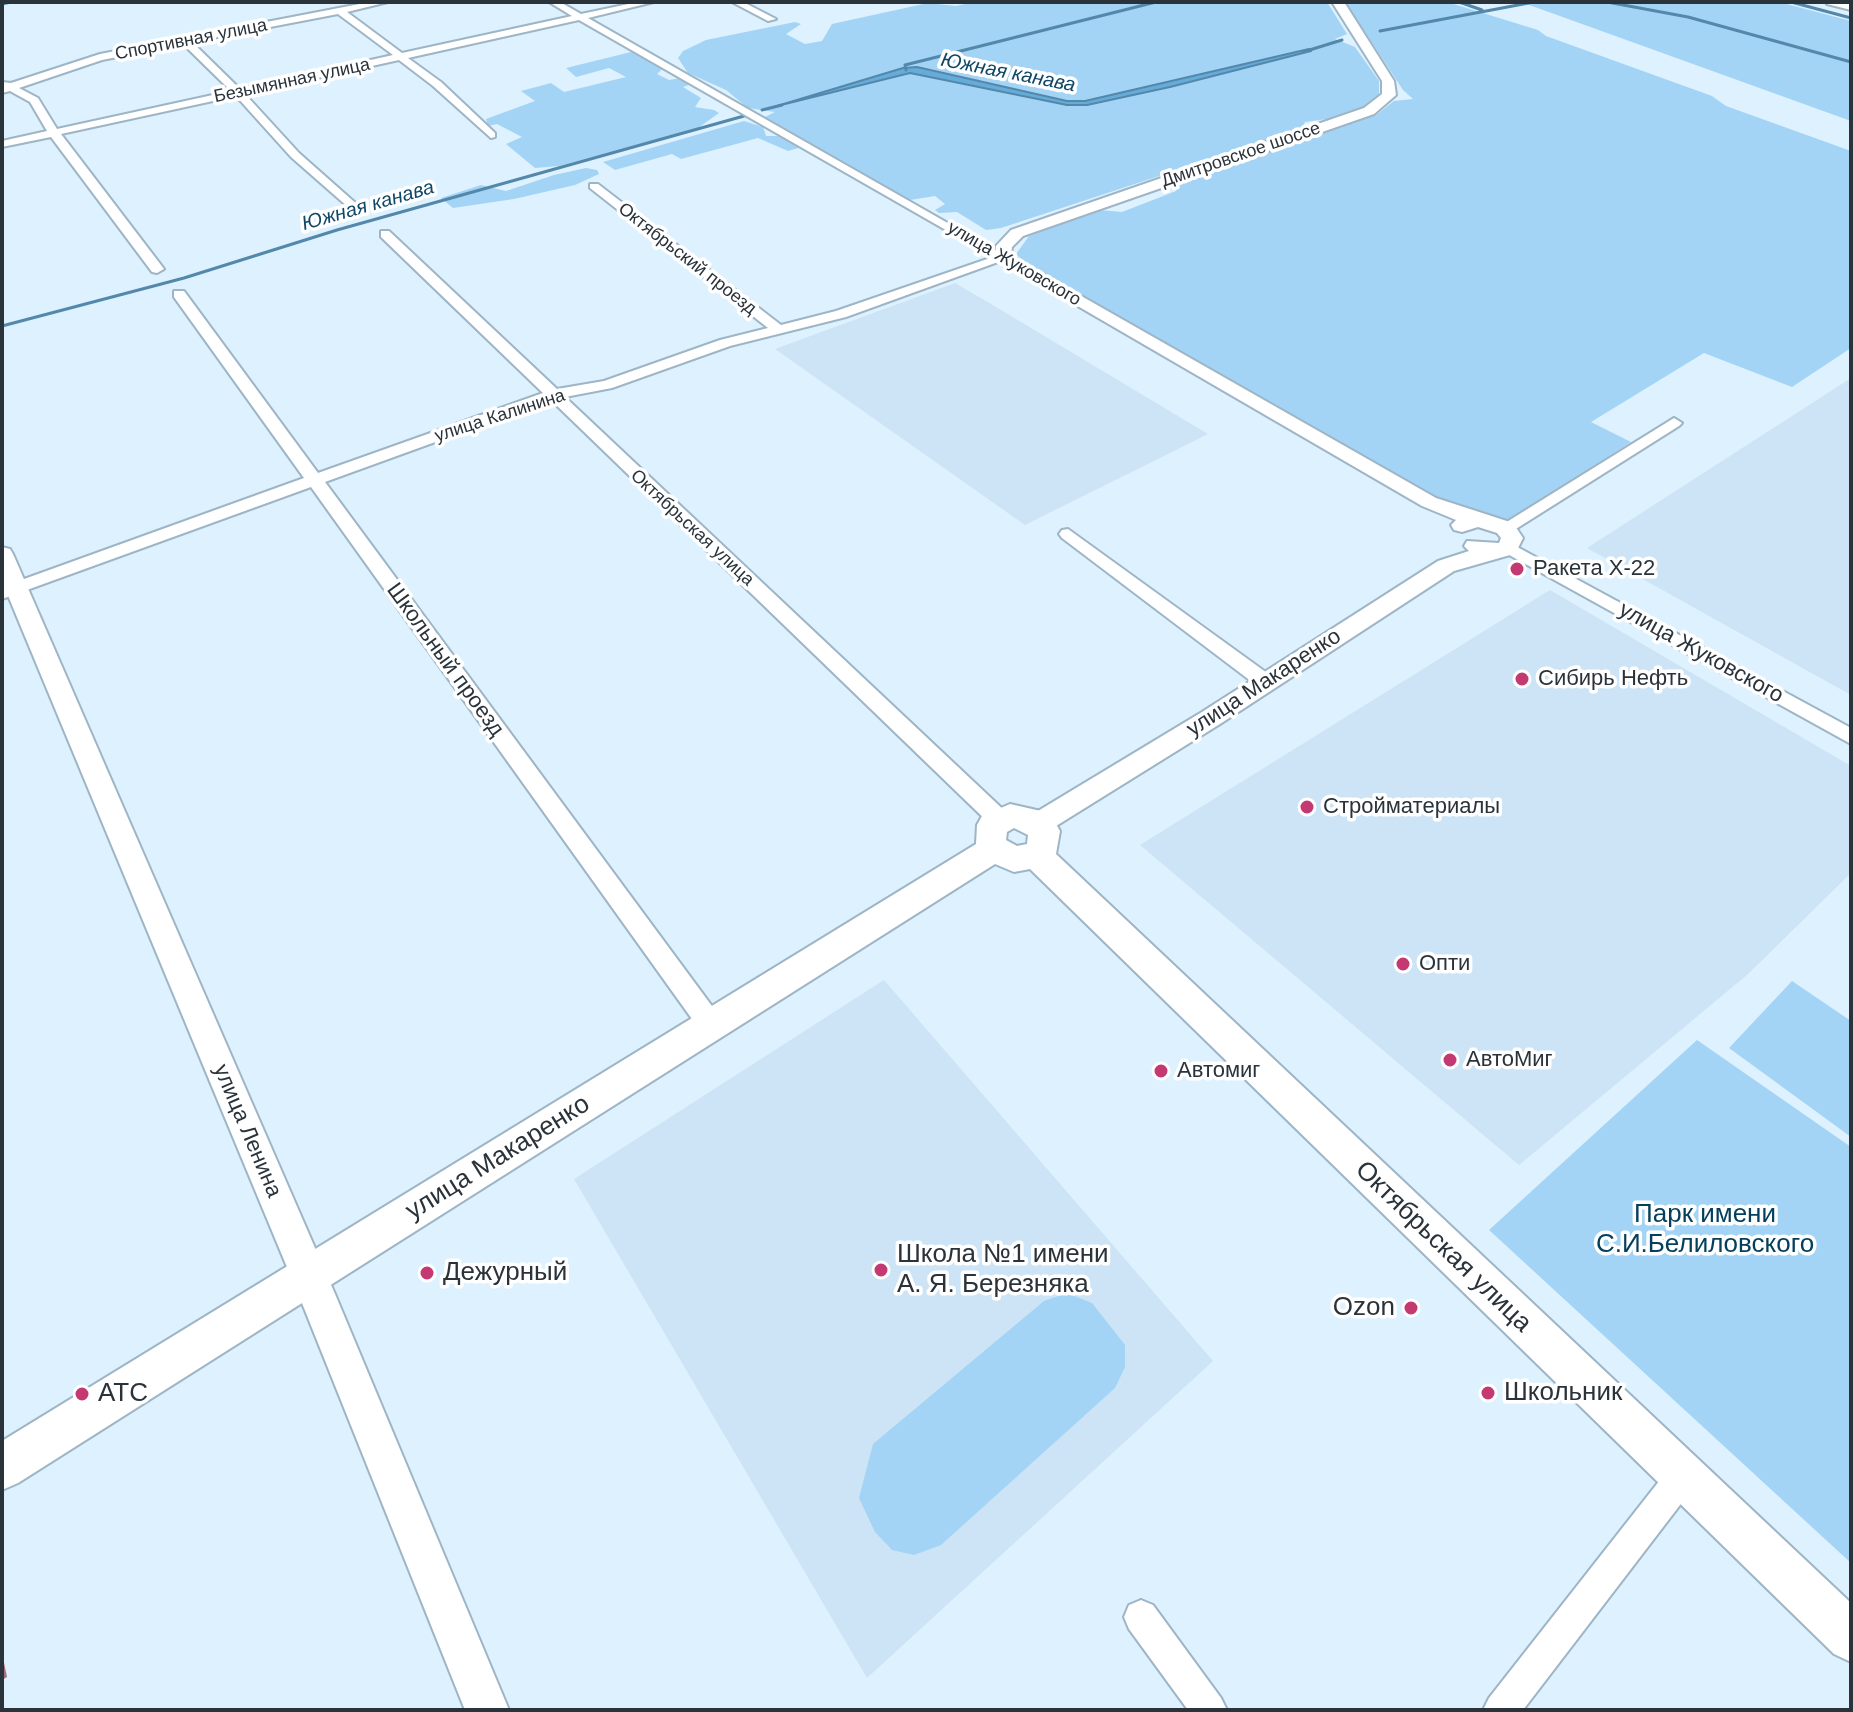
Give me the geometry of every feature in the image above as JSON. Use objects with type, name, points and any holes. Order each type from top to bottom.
[{"type":"main road","points":[[997,834],[1014,859],[1037,839]]},
{"type":"main road","name":"улица Макаренко","points":[[2,1467],[711,1025],[997,834]]},
{"type":"main road","name":"Октябрьская улица","points":[[1037,839],[1682,1477],[1851,1637]]},
{"type":"street","name":"Спортивная улица","points":[[5,89],[100,57],[384,2]]},
{"type":"street","name":"улица Жуковского","points":[[553,2],[1429,502],[1466,530]]},
{"type":"street","name":"Безымянная улица","points":[[2,144],[650,2]]},
{"type":"street","points":[[736,2],[771,19]]},
{"type":"street","name":"Дмитровское шоссе","points":[[1017,233],[1369,111],[1389,95],[1388,81],[1338,2]]},
{"type":"street","points":[[1830,2],[1851,7]]},
{"type":"street","points":[[340,11],[405,57],[491,135]]},
{"type":"street","points":[[185,41],[238,92],[295,155],[356,210]]},
{"type":"street","points":[[2,75],[5,89],[26,93],[34,100],[53,132],[157,269]]},
{"type":"street","name":"Октябрьский проезд","points":[[594,186],[780,331]]},
{"type":"street","points":[[982,245],[1017,233]]},
{"type":"street","points":[[1003,258],[1004,246],[1017,233]]},
{"type":"street","name":"Октябрьская улица","points":[[385,234],[997,834]]},
{"type":"street","name":"улица Калинина","points":[[9,590],[551,395],[607,385],[725,343],[841,314],[1003,258]]},
{"type":"street","name":"Школьный проезд","points":[[179,294],[711,1025]]},
{"type":"street","name":"улица Макаренко","points":[[1037,839],[1446,566],[1502,542],[1674,423]]},
{"type":"street","points":[[1466,530],[1470,545],[1502,542]]},
{"type":"street","points":[[1446,566],[1457,552],[1466,530]]},
{"type":"street","points":[[1068,534],[1267,683]]},
{"type":"street","name":"улица Жуковского","points":[[1502,542],[1851,737]]},
{"type":"street","name":"улица Ленина","points":[[2,554],[9,590],[309,1276],[487,1710]]},
{"type":"street","points":[[1501,1710],[1682,1477]]},
{"type":"street","points":[[1141,1617],[1209,1710]]},
{"type":"shaded area","points":[[1311,51],[1170,87],[1087,105],[1067,105],[910,73],[777,106],[903,68],[917,67],[1067,101],[1085,101]]},
{"type":"shaded area","points":[[955,283],[1208,434],[1025,525],[775,349]]},
{"type":"shaded area","points":[[1851,378],[1851,695],[1587,548]]},
{"type":"shaded area","points":[[1550,590],[1851,766],[1851,873],[1748,974],[1519,1165],[1140,845]]},
{"type":"shaded area","name":"Школа №1 имени А. Я. Березняка","points":[[884,980],[1213,1361],[867,1678],[574,1179]]},
{"type":"green space","points":[[974,2],[1327,2],[1347,34],[1335,39],[1355,47],[1379,81],[1379,95],[1365,106],[1327,119],[1305,122],[1302,129],[1001,228],[986,230],[957,212],[939,213],[935,210],[945,204],[935,196],[910,200],[765,117],[775,112],[748,108],[726,90],[688,73],[678,58],[683,51],[706,40],[795,22],[801,24],[786,34],[805,44],[822,41],[832,24],[928,3],[956,6]]},
{"type":"green space","points":[[1345,2],[1447,2],[1538,30],[1546,36],[1712,96],[1726,106],[1851,151],[1851,348],[1792,387],[1704,353],[1591,422],[1631,442],[1507,522],[1470,508],[1440,502],[1028,266],[1016,254],[1029,236],[1099,210],[1122,212],[1176,191],[1177,184],[1376,115],[1394,101],[1413,99],[1403,90]]},
{"type":"green space","points":[[1521,2],[1779,2],[1851,21],[1851,121]]},
{"type":"green space","points":[[631,52],[663,68],[657,74],[669,80],[686,77],[694,83],[683,87],[701,98],[695,107],[719,113],[698,128],[559,166],[535,168],[506,144],[522,137],[497,124],[488,126],[486,119],[535,101],[521,91],[551,83],[564,92],[626,77],[609,68],[576,77],[566,68]]},
{"type":"green space","points":[[744,121],[763,127],[766,136],[779,136],[802,147],[788,151],[758,138],[681,159],[672,154],[615,170],[603,162]]},
{"type":"green space","points":[[586,168],[597,170],[599,174],[575,185],[514,199],[453,208],[441,198],[481,185],[506,191]]},
{"type":"green space","points":[[1792,981],[1851,1021],[1851,1137],[1729,1048]]},
{"type":"green space","name":"Парк имени С.И.Белиловского","points":[[1697,1040],[1851,1147],[1851,1563],[1489,1230]]},
{"type":"green space","points":[[1067,1293],[1092,1303],[1125,1345],[1125,1367],[1115,1388],[941,1545],[914,1555],[892,1550],[875,1532],[859,1498],[873,1444],[1044,1301]]},
{"type":"waterway","points":[[2,4],[11,2]]},
{"type":"waterway","points":[[906,70],[905,65],[1156,2]]},
{"type":"waterway","points":[[1459,2],[1482,10]]},
{"type":"waterway","name":"Южная канава","points":[[1380,31],[1534,2]]},
{"type":"waterway","name":"Южная канава","points":[[1607,2],[1688,17],[1851,62]]},
{"type":"waterway","points":[[1791,2],[1851,18]]},
{"type":"waterway","name":"Южная канава","points":[[1303,52],[1342,40]]},
{"type":"waterway","name":"Южная канава","points":[[762,110],[782,105]]},
{"type":"waterway","name":"Южная канава","points":[[2,326],[184,278],[337,230],[744,116]]},
{"type":"place","name":"Ракета Х-22","points":[[1517,569]]},
{"type":"place","name":"Сибирь Нефть","points":[[1522,679]]},
{"type":"place","name":"Стройматериалы","points":[[1307,807]]},
{"type":"place","name":"Опти","points":[[1403,964]]},
{"type":"place","name":"АвтоМиг","points":[[1450,1060]]},
{"type":"place","name":"Автомиг","points":[[1161,1071]]},
{"type":"place","name":"Школа №1 имени А. Я. Березняка","points":[[881,1270]]},
{"type":"place","name":"Дежурный","points":[[427,1273]]},
{"type":"place","name":"Ozon","points":[[1411,1308]]},
{"type":"place","name":"Школьник","points":[[1488,1393]]},
{"type":"place","name":"АТС","points":[[82,1394]]}]
